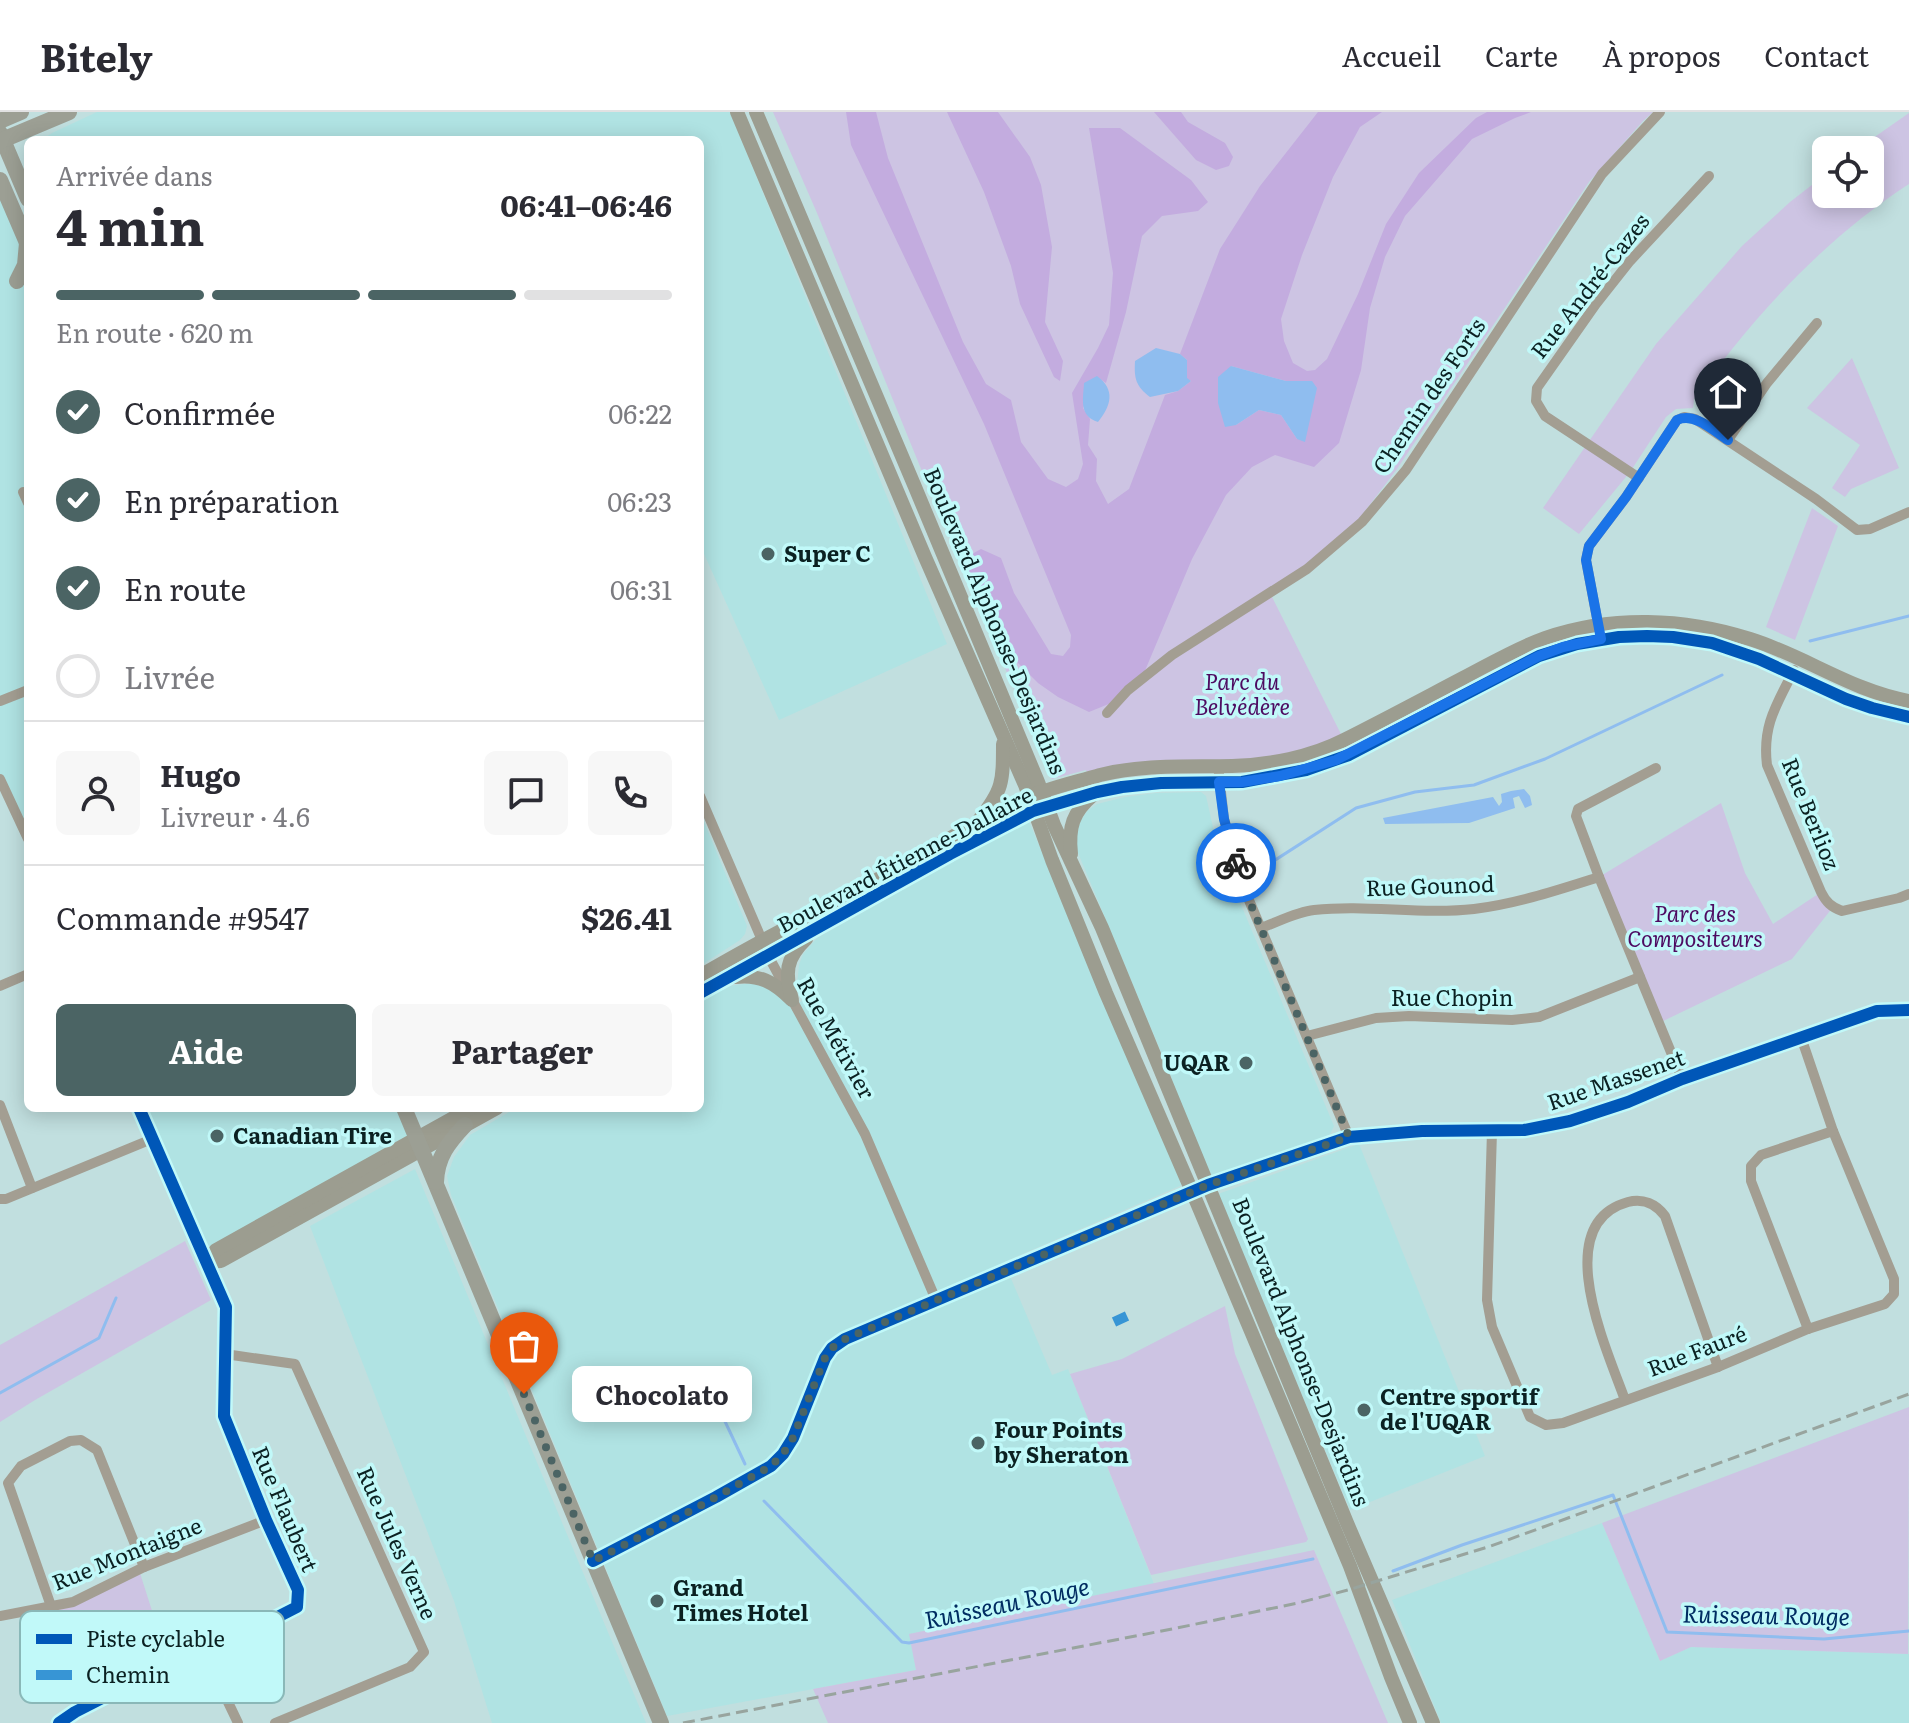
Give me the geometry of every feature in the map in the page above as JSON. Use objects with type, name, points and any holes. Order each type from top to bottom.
[{"type":"main road","points":[[0,121],[21,112]]},
{"type":"main road","points":[[24,190],[1,138],[69,112]]},
{"type":"main road","name":"Boulevard Alphonse-Desjardins","points":[[737,112],[1003,736],[1072,864],[1102,928],[1347,1523],[1433,1723]]},
{"type":"main road","name":"Boulevard Alphonse-Desjardins","points":[[756,112],[915,487],[1038,802],[1106,993],[1350,1566],[1410,1723]]},
{"type":"main road","points":[[0,180],[24,235]]},
{"type":"main road","points":[[17,281],[24,267]]},
{"type":"main road","name":"Boulevard Étienne-Dallaire","points":[[704,991],[1038,802],[1161,783],[1242,782],[1280,776],[1336,760],[1539,656],[1600,632],[1646,621],[1697,625],[1752,639],[1862,688],[1909,701]]},
{"type":"main road","name":"Boulevard Étienne-Dallaire","points":[[704,974],[973,826],[1104,774],[1170,765],[1244,765],[1284,760],[1339,743],[1528,644],[1564,632],[1697,640],[1742,652],[1846,699],[1909,717]]},
{"type":"main road","points":[[973,826],[999,791],[1003,777],[1003,736]]},
{"type":"main road","points":[[1072,864],[1071,826],[1078,809],[1097,792]]},
{"type":"main road","points":[[792,1000],[787,976],[790,961],[800,945],[819,928]]},
{"type":"main road","points":[[727,978],[763,978],[792,1000]]},
{"type":"main road","points":[[406,1112],[661,1723]]},
{"type":"main road","points":[[207,1262],[221,1261],[419,1144],[465,1112]]},
{"type":"main road","points":[[419,1144],[489,1112]]},
{"type":"main road","points":[[436,1184],[441,1154],[465,1125]]},
{"type":"street","name":"Chemin des Forts","points":[[1107,713],[1128,690],[1172,655],[1307,569],[1362,522],[1406,470],[1602,174],[1660,112]]},
{"type":"street","name":"Rue André-Cazes","points":[[1639,478],[1545,416],[1536,401],[1537,388],[1630,261],[1709,176]]},
{"type":"street","points":[[1728,440],[1767,383],[1817,323]]},
{"type":"street","points":[[1600,632],[1586,554],[1677,420],[1684,417],[1695,419],[1728,440],[1857,530],[1870,529],[1909,512]]},
{"type":"street","name":"Rue Berlioz","points":[[1800,659],[1773,711],[1766,730],[1765,750],[1767,765],[1825,900],[1842,911],[1909,894]]},
{"type":"street","points":[[0,701],[24,692]]},
{"type":"street","points":[[1218,765],[1224,819],[1243,886],[1349,1137]]},
{"type":"street","points":[[1656,768],[1578,809],[1576,816],[1682,1079]]},
{"type":"street","points":[[0,779],[24,830]]},
{"type":"street","name":"Rue Métivier","points":[[704,805],[769,955],[865,1134],[936,1300]]},
{"type":"street","name":"Rue Gounod","points":[[1261,928],[1310,911],[1473,909],[1520,901],[1599,877]]},
{"type":"street","points":[[0,986],[24,976]]},
{"type":"street","name":"Rue Chopin","points":[[1307,1036],[1376,1018],[1409,1016],[1512,1020],[1539,1017],[1640,977]]},
{"type":"street","name":"Rue Massenet","points":[[593,1561],[771,1466],[793,1438],[825,1358],[832,1348],[845,1339],[1208,1185],[1349,1137],[1422,1131],[1524,1130],[1570,1121],[1877,1011],[1909,1010]]},
{"type":"street","name":"Rue Fauré","points":[[1492,1131],[1487,1300],[1492,1327],[1530,1417],[1546,1425],[1563,1423],[1718,1367],[1808,1329],[1885,1304],[1894,1294],[1894,1279],[1833,1131],[1801,1037]]},
{"type":"street","points":[[0,1105],[32,1188]]},
{"type":"street","name":"Rue Flaubert","points":[[141,1112],[226,1307],[224,1416],[298,1590],[297,1607],[284,1614]]},
{"type":"street","points":[[1808,1329],[1751,1181],[1751,1166],[1761,1155],[1833,1131]]},
{"type":"street","points":[[0,1199],[152,1139]]},
{"type":"street","points":[[1625,1400],[1591,1302],[1588,1282],[1589,1248],[1598,1221],[1609,1210],[1628,1202],[1649,1203],[1659,1207],[1665,1216],[1718,1367]]},
{"type":"street","name":"Rue Jules Verne","points":[[225,1354],[295,1364],[424,1652],[410,1667],[275,1723]]},
{"type":"street","points":[[51,1606],[8,1483],[21,1466],[70,1441],[81,1440],[97,1450],[144,1567]]},
{"type":"street","name":"Rue Montaigne","points":[[26,1611],[73,1602],[144,1567],[266,1520]]},
{"type":"street","name":"Rue Montaigne","points":[[0,1616],[20,1612]]},
{"type":"street","name":"Rue Flaubert","points":[[59,1723],[93,1703]]},
{"type":"street","points":[[228,1703],[238,1723]]},
{"type":"shaded area","points":[[97,112],[730,112],[947,644],[779,720],[704,554],[704,136],[48,136]]},
{"type":"shaded area","points":[[846,112],[876,112],[888,158],[963,342],[986,384],[1011,400],[1021,442],[1048,479],[1066,487],[1078,479],[1083,464],[1072,393],[1109,325],[1113,273],[1089,128],[1120,128],[1191,180],[1208,202],[1198,211],[1162,216],[1142,236],[1126,312],[1106,383],[1097,377],[1083,408],[1090,419],[1088,445],[1097,459],[1096,481],[1108,504],[1129,489],[1165,395],[1178,391],[1191,381],[1187,379],[1187,360],[1180,354],[1220,249],[1260,186],[1318,112],[1382,112],[1360,127],[1333,177],[1281,319],[1284,341],[1293,363],[1307,371],[1315,370],[1327,359],[1386,224],[1419,173],[1476,118],[1487,112],[1531,112],[1472,139],[1405,216],[1385,257],[1370,308],[1361,370],[1339,443],[1314,467],[1275,455],[1252,467],[1226,495],[1192,559],[1144,673],[1116,701],[1089,712],[1038,683],[1008,653],[980,608],[963,559],[981,549],[1001,558],[1014,593],[1051,654],[1063,656],[1070,647],[1071,635],[984,424],[851,145]],"holes":[[[1231,366],[1286,381],[1312,381],[1297,439],[1281,415],[1259,410],[1236,425]]]},
{"type":"shaded area","points":[[947,112],[998,112],[1030,157],[1041,185],[1052,247],[1045,322],[1063,361],[1060,381],[1054,377],[1020,304],[1011,266],[984,192]]},
{"type":"shaded area","points":[[1154,112],[1181,112],[1188,122],[1225,143],[1233,157],[1229,166],[1216,170],[1196,160]]},
{"type":"shaded area","points":[[0,199],[24,250],[24,830],[0,775]]},
{"type":"shaded area","points":[[1201,792],[1206,796],[1218,850],[1334,1126],[1324,1138],[1209,1177],[1171,1076],[1076,848],[1075,837],[1087,811],[1097,804],[1156,793]]},
{"type":"shaded area","points":[[1028,819],[1182,1185],[1004,1262],[1052,1375],[1068,1369],[1154,1584],[910,1634],[916,1670],[667,1716],[451,1195],[447,1176],[454,1157],[470,1135],[509,1112],[704,1112],[704,1000],[728,986],[752,983],[768,987],[792,1006],[802,1001],[797,984],[799,965],[803,954],[817,938]]},
{"type":"shaded area","points":[[704,822],[747,926],[740,940],[704,963]]},
{"type":"shaded area","points":[[144,1112],[399,1112],[409,1137],[210,1247],[199,1232]]},
{"type":"shaded area","points":[[1359,1144],[1485,1456],[1350,1510],[1218,1194]]},
{"type":"shaded area","points":[[415,1169],[646,1723],[492,1723],[454,1601],[310,1226]]},
{"type":"shaded area","points":[[1602,1523],[1660,1661],[1691,1647],[1909,1654],[1909,1723],[1441,1723],[1392,1600]]},
{"type":"green space","name":"Parc du Belvédère","points":[[773,112],[1653,112],[1589,182],[1397,469],[1359,519],[1307,569],[1270,593],[1344,740],[1284,760],[1089,778],[1086,770],[1052,779]]},
{"type":"green space","points":[[1909,113],[1909,184],[1884,201],[1884,136],[1876,136]]},
{"type":"green space","points":[[1812,185],[1812,208],[1874,208],[1819,255],[1765,310],[1694,399],[1693,408],[1676,409],[1666,417],[1630,472],[1579,534],[1543,508],[1656,344],[1742,246]]},
{"type":"green space","points":[[1852,358],[1899,468],[1851,489],[1845,497],[1832,488],[1860,445],[1807,408]]},
{"type":"green space","points":[[1812,508],[1838,526],[1795,640],[1766,627]]},
{"type":"green space","name":"Parc des Compositeurs","points":[[1721,803],[1745,873],[1773,924],[1821,892],[1833,907],[1792,959],[1659,1023],[1599,877]]},
{"type":"green space","points":[[185,1241],[211,1300],[0,1422],[0,1345]]},
{"type":"green space","points":[[1225,1306],[1235,1354],[1308,1539],[1306,1542],[1151,1575],[1070,1374],[1122,1359]]},
{"type":"green space","points":[[1909,1407],[1908,1654],[1691,1647],[1660,1661],[1602,1523]]},
{"type":"green space","points":[[1314,1550],[1388,1723],[828,1723],[813,1689],[916,1670],[909,1634]]},
{"type":"green space","points":[[139,1570],[152,1611],[45,1611],[43,1608],[73,1602]]},
{"type":"water","points":[[1156,348],[1180,354],[1187,360],[1187,378],[1191,381],[1178,391],[1150,397],[1137,382],[1135,361]]},
{"type":"water","points":[[1231,366],[1286,381],[1312,381],[1317,388],[1305,442],[1297,439],[1281,415],[1259,410],[1236,425],[1225,427],[1218,403],[1218,377]]},
{"type":"water","points":[[1097,376],[1107,387],[1110,398],[1098,422],[1085,412],[1083,401],[1084,383]]},
{"type":"water","points":[[1524,789],[1532,805],[1525,808],[1519,796],[1513,798],[1515,808],[1469,823],[1385,824],[1383,818],[1493,797],[1499,806],[1501,794]]},
{"type":"waterway","points":[[1810,641],[1909,616]]},
{"type":"waterway","points":[[1255,873],[1356,808],[1415,792],[1474,785],[1545,759],[1722,675]]},
{"type":"waterway","points":[[0,1393],[99,1338],[116,1298]]},
{"type":"waterway","name":"Ruisseau Rouge","points":[[639,1390],[710,1407],[722,1415],[745,1464]]},
{"type":"waterway","name":"Ruisseau Rouge","points":[[1393,1571],[1613,1495],[1667,1632],[1824,1639],[1909,1631]]},
{"type":"waterway","name":"Ruisseau Rouge","points":[[764,1501],[902,1642],[909,1643],[1313,1559]]},
{"type":"railway","points":[[683,1723],[1172,1629],[1348,1590],[1491,1546],[1909,1394]]},
{"type":"marked path","points":[[1114,1322],[1127,1316]]},
{"type":"cycle path","points":[[704,991],[1033,811],[1122,787],[1242,782],[1306,770],[1349,755],[1539,656],[1577,644],[1647,636],[1712,643],[1759,659],[1846,699],[1909,717]]},
{"type":"cycle path","points":[[593,1561],[771,1466],[793,1438],[825,1358],[832,1348],[845,1339],[1208,1185],[1349,1137],[1422,1131],[1524,1130],[1570,1121],[1877,1011],[1909,1010]]},
{"type":"cycle path","points":[[141,1112],[226,1307],[224,1416],[298,1590],[297,1607],[284,1614]]},
{"type":"cycle path","points":[[59,1723],[93,1703]]},
{"type":"way so far","points":[[524,1394],[593,1561],[771,1466],[793,1438],[825,1358],[832,1348],[845,1339],[1208,1185],[1349,1137],[1236,863]]},
{"type":"place","name":"Super C","points":[[768,554]]},
{"type":"place","name":"UQAR","points":[[1246,1063]]},
{"type":"place","name":"Canadian Tire","points":[[217,1136]]},
{"type":"place","name":"Chocolato","points":[[524,1394]]},
{"type":"place","name":"Centre sportif de l'UQAR","points":[[1364,1410]]},
{"type":"place","name":"Four Points by Sheraton","points":[[978,1443]]},
{"type":"place","name":"Grand Times Hotel","points":[[657,1601]]},
{"type":"route","points":[[1236,863],[1224,819],[1219,782],[1280,776],[1336,760],[1539,656],[1601,639],[1586,560],[1594,538],[1626,497],[1677,420],[1684,417],[1695,419],[1728,440]]}]
